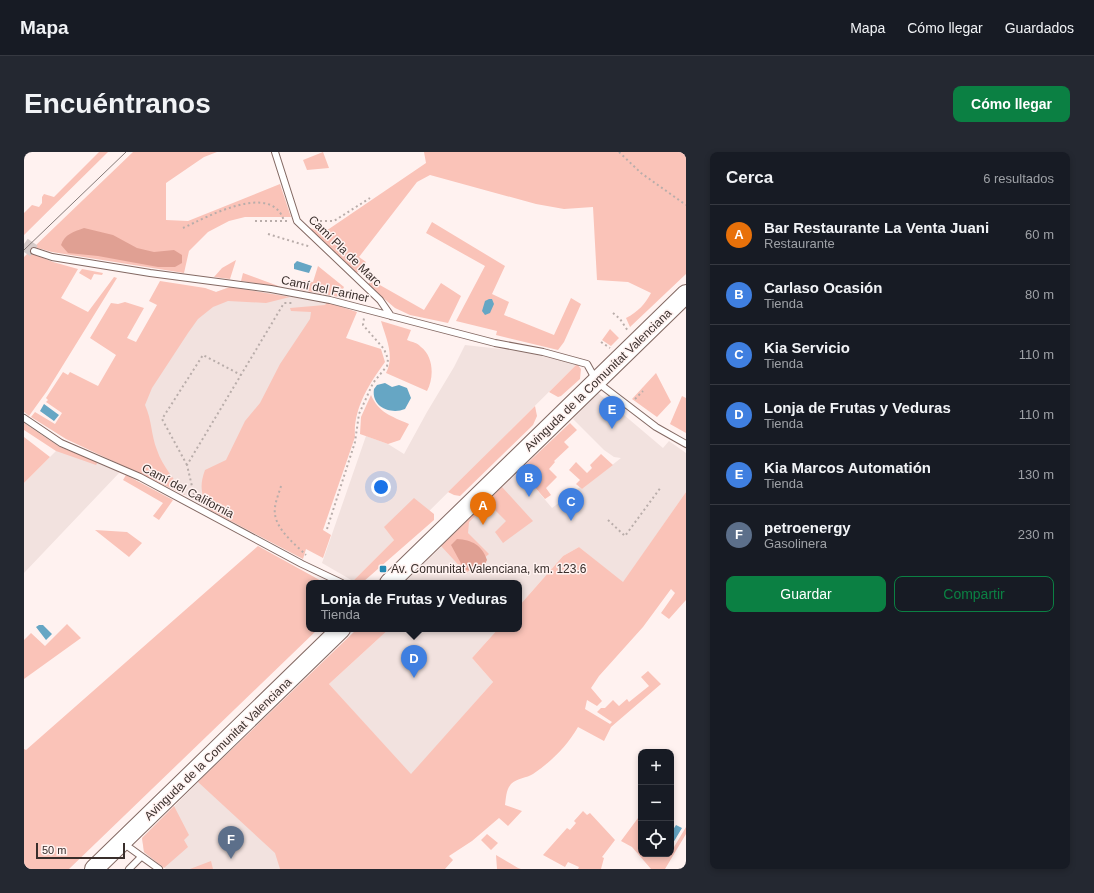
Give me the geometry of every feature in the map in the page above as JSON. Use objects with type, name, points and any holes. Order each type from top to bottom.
[{"type":"main road","name":"Avinguda de la Comunitat Valenciana","points":[[392,580],[686,294]]},
{"type":"main road","name":"Avinguda de la Comunitat Valenciana","points":[[94,869],[338,632]]},
{"type":"lane","name":"Camí Pla de Marc","points":[[275,152],[297,221],[380,300],[391,316]]},
{"type":"lane","name":"Camí del Fariner","points":[[34,251],[52,257],[142,272],[271,289],[308,296],[495,343],[542,352],[587,364],[597,382]]},
{"type":"lane","points":[[597,382],[656,427],[686,444]]},
{"type":"lane","name":"Camí del California","points":[[24,418],[61,443],[140,477],[310,568],[336,580]]},
{"type":"lane","points":[[122,842],[159,869]]},
{"type":"lane","points":[[129,869],[141,857]]},
{"type":"path","points":[[619,152],[641,173],[686,205]]},
{"type":"path","points":[[255,221],[334,221],[370,198]]},
{"type":"path","points":[[183,228],[241,204],[263,203],[274,206],[281,213],[284,221]]},
{"type":"path","points":[[268,234],[330,252]]},
{"type":"path","points":[[187,465],[284,304],[304,301],[308,296]]},
{"type":"path","points":[[327,529],[355,442],[359,414],[373,383],[387,366],[388,359],[384,349],[363,325],[367,310]]},
{"type":"path","points":[[612,313],[620,319],[637,343]]},
{"type":"path","points":[[198,508],[187,465],[162,419],[203,355],[241,375]]},
{"type":"path","points":[[281,486],[275,508],[277,522],[289,539],[308,558],[310,568]]},
{"type":"path","points":[[608,520],[625,536],[661,487]]},
{"type":"shaded area","points":[[99,152],[108,152],[24,235],[24,213],[32,205],[39,207],[42,203],[42,197],[44,194],[54,197]]},
{"type":"shaded area","points":[[133,152],[217,152],[204,157],[166,183],[166,220],[188,221],[280,184],[291,217],[245,217],[229,221],[208,232],[189,251],[184,273],[52,252],[34,247]]},
{"type":"shaded area","points":[[323,152],[329,168],[307,170],[303,160]]},
{"type":"shaded area","points":[[424,152],[686,152],[686,274],[630,327],[626,318],[641,307],[651,293],[628,282],[597,280],[593,207],[564,209],[536,204],[430,175],[417,182],[359,257],[366,262],[356,274],[308,227],[323,233],[426,163]]},
{"type":"shaded area","points":[[432,222],[505,266],[492,294],[509,302],[504,315],[554,335],[571,298],[581,304],[564,342],[558,350],[496,335],[497,331],[456,321],[485,266],[426,233]]},
{"type":"shaded area","points":[[84,228],[113,235],[137,248],[154,252],[174,250],[182,255],[182,263],[175,267],[158,267],[98,256],[68,253],[61,245],[63,241],[70,234]]},
{"type":"shaded area","points":[[29,252],[53,262],[78,269],[61,298],[88,312],[114,277],[117,278],[47,391],[29,416],[24,412],[24,257]]},
{"type":"shaded area","points":[[236,260],[230,279],[214,277],[222,268]]},
{"type":"shaded area","points":[[318,266],[344,287],[339,297],[301,290],[303,280],[313,282]]},
{"type":"shaded area","points":[[82,269],[103,273],[102,275],[94,274],[91,280],[79,273]]},
{"type":"shaded area","points":[[243,273],[281,287],[241,281]]},
{"type":"shaded area","points":[[371,280],[424,310],[441,283],[461,296],[448,323],[410,315],[395,308],[368,285]]},
{"type":"shaded area","points":[[160,281],[205,288],[216,292],[230,287],[290,297],[266,303],[228,301],[213,307],[198,319],[152,388],[145,405],[155,444],[162,462],[185,495],[66,439],[31,417],[35,412],[55,424],[62,413],[46,402],[48,400],[46,398],[63,372],[68,375],[70,372],[98,386],[116,355],[90,338],[111,303],[118,304],[125,302],[144,308],[127,338],[136,342],[157,305],[149,301]]},
{"type":"shaded area","points":[[230,287],[327,302],[247,439],[210,510],[185,495],[107,458],[118,446],[205,288],[216,292]]},
{"type":"shaded area","points":[[327,302],[357,312],[346,338],[381,349],[385,362],[373,379],[359,407],[355,427],[355,437],[323,530],[331,535],[323,558],[306,549],[303,559],[210,510],[203,495],[202,481],[205,470],[226,460],[245,421],[260,403],[280,364],[310,319],[311,312],[291,311],[290,308],[325,305]]},
{"type":"shaded area","points":[[381,321],[411,330],[407,340],[418,344],[425,351],[432,368],[431,380],[427,391],[386,373],[389,367],[390,354]]},
{"type":"shaded area","points":[[610,329],[619,338],[611,346],[602,340]]},
{"type":"shaded area","points":[[465,345],[520,351],[577,364],[397,543],[394,540],[354,580],[351,580],[322,563],[366,436],[388,444],[404,454]]},
{"type":"shaded area","points":[[577,364],[581,369],[580,379],[561,396],[558,397],[549,392]]},
{"type":"shaded area","points":[[656,373],[671,402],[657,417],[632,399]]},
{"type":"shaded area","points":[[598,393],[663,448],[669,441],[686,453],[686,492],[623,583],[579,547],[563,556],[522,603],[522,580],[407,580],[520,470],[552,508],[580,487],[582,489],[621,458],[614,457],[604,450],[573,419]]},
{"type":"shaded area","points":[[371,395],[382,410],[409,424],[400,440],[388,444],[360,434],[361,417]]},
{"type":"shaded area","points":[[682,396],[686,398],[686,433],[670,424]]},
{"type":"shaded area","points":[[535,406],[537,416],[533,425],[460,496],[448,492]]},
{"type":"shaded area","points":[[24,423],[60,447],[98,462],[96,465],[56,451],[24,430]]},
{"type":"shaded area","points":[[570,423],[577,430],[564,442],[569,447],[554,461],[555,462],[549,469],[557,477],[546,488],[551,495],[545,499],[520,470]]},
{"type":"shaded area","points":[[24,437],[50,457],[24,483]]},
{"type":"shaded area","points":[[60,447],[120,472],[24,573],[24,483]]},
{"type":"shaded area","points":[[601,454],[613,465],[582,489],[576,484],[580,480],[569,470],[576,462],[587,473],[592,468],[590,465]]},
{"type":"shaded area","points":[[126,475],[173,500],[159,520],[153,516],[163,503],[123,480]]},
{"type":"shaded area","points":[[502,487],[533,521],[503,543],[495,532],[506,521],[488,503],[469,522],[468,533],[489,554],[466,573],[441,546]]},
{"type":"shaded area","points":[[686,492],[686,600],[669,619],[661,613],[675,593],[671,589],[643,627],[599,676],[591,688],[602,701],[597,706],[587,700],[585,709],[610,724],[612,722],[597,712],[601,708],[605,708],[613,700],[619,706],[627,699],[629,702],[649,686],[641,677],[648,671],[661,684],[611,727],[604,741],[578,727],[564,747],[546,764],[533,774],[516,780],[511,784],[507,791],[505,805],[522,811],[508,826],[499,818],[472,841],[449,856],[453,860],[445,869],[280,869],[275,853],[198,782],[354,632],[386,632],[329,684],[411,774],[493,682],[472,658],[495,632],[522,632],[522,603],[563,556],[579,547],[623,582]]},
{"type":"shaded area","points":[[414,498],[434,514],[434,520],[365,580],[354,580],[394,540],[384,527]]},
{"type":"shaded area","points":[[95,530],[127,532],[142,543],[129,557]]},
{"type":"shaded area","points":[[457,539],[472,542],[479,547],[487,560],[484,566],[474,572],[464,569],[451,545]]},
{"type":"shaded area","points":[[258,546],[320,580],[306,580],[306,632],[315,632],[69,869],[24,869],[24,749],[26,750]]},
{"type":"shaded area","points":[[67,624],[81,638],[24,679],[24,640],[31,633],[45,646]]},
{"type":"shaded area","points":[[386,632],[495,632],[472,658],[493,682],[411,775],[329,684]]},
{"type":"shaded area","points":[[233,748],[361,869],[166,869],[149,857],[144,852],[142,838]]},
{"type":"shaded area","points":[[174,806],[189,835],[184,840],[188,847],[164,868],[144,852],[142,838]]},
{"type":"shaded area","points":[[583,811],[587,815],[590,813],[615,840],[602,857],[604,858],[601,869],[578,869],[579,867],[568,862],[565,867],[543,855],[567,828],[570,830],[576,823],[574,821]]},
{"type":"shaded area","points":[[638,818],[638,854],[632,847],[621,841]]},
{"type":"shaded area","points":[[686,827],[686,834],[674,854],[674,847]]},
{"type":"shaded area","points":[[487,834],[498,843],[491,850],[481,840]]},
{"type":"shaded area","points":[[496,855],[518,868],[521,869],[497,869]]},
{"type":"shaded area","points":[[641,857],[672,857],[665,869],[651,869]]},
{"type":"shaded area","points":[[211,861],[213,869],[190,869]]},
{"type":"water","points":[[297,261],[312,266],[309,273],[294,269],[294,264]]},
{"type":"water","points":[[492,299],[494,304],[490,313],[485,315],[482,311],[485,301]]},
{"type":"water","points":[[385,383],[392,387],[399,385],[407,388],[411,398],[405,409],[394,411],[383,408],[379,405],[374,395],[374,389],[377,385]]},
{"type":"water","points":[[44,404],[59,415],[54,421],[40,411]]},
{"type":"water","points":[[43,625],[52,634],[46,640],[36,627]]},
{"type":"water","points":[[676,825],[682,828],[674,841],[674,828]]},
{"type":"tunnel","points":[[24,244],[34,251]]},
{"type":"tram line","points":[[24,250],[126,152]]},
{"type":"place","name":"Kia Marcos Automatión","points":[[612,429]]},
{"type":"place","name":"Carlaso Ocasión","points":[[529,497]]},
{"type":"place","name":"Kia Servicio","points":[[571,521]]},
{"type":"place","name":"Bar Restaurante La Venta Juani","points":[[483,525]]},
{"type":"place","name":"Av. Comunitat Valenciana, km. 123.6","points":[[383,569]]},
{"type":"place","name":"Lonja de Frutas y Veduras","points":[[414,678]]},
{"type":"place","name":"petroenergy","points":[[231,859]]}]
